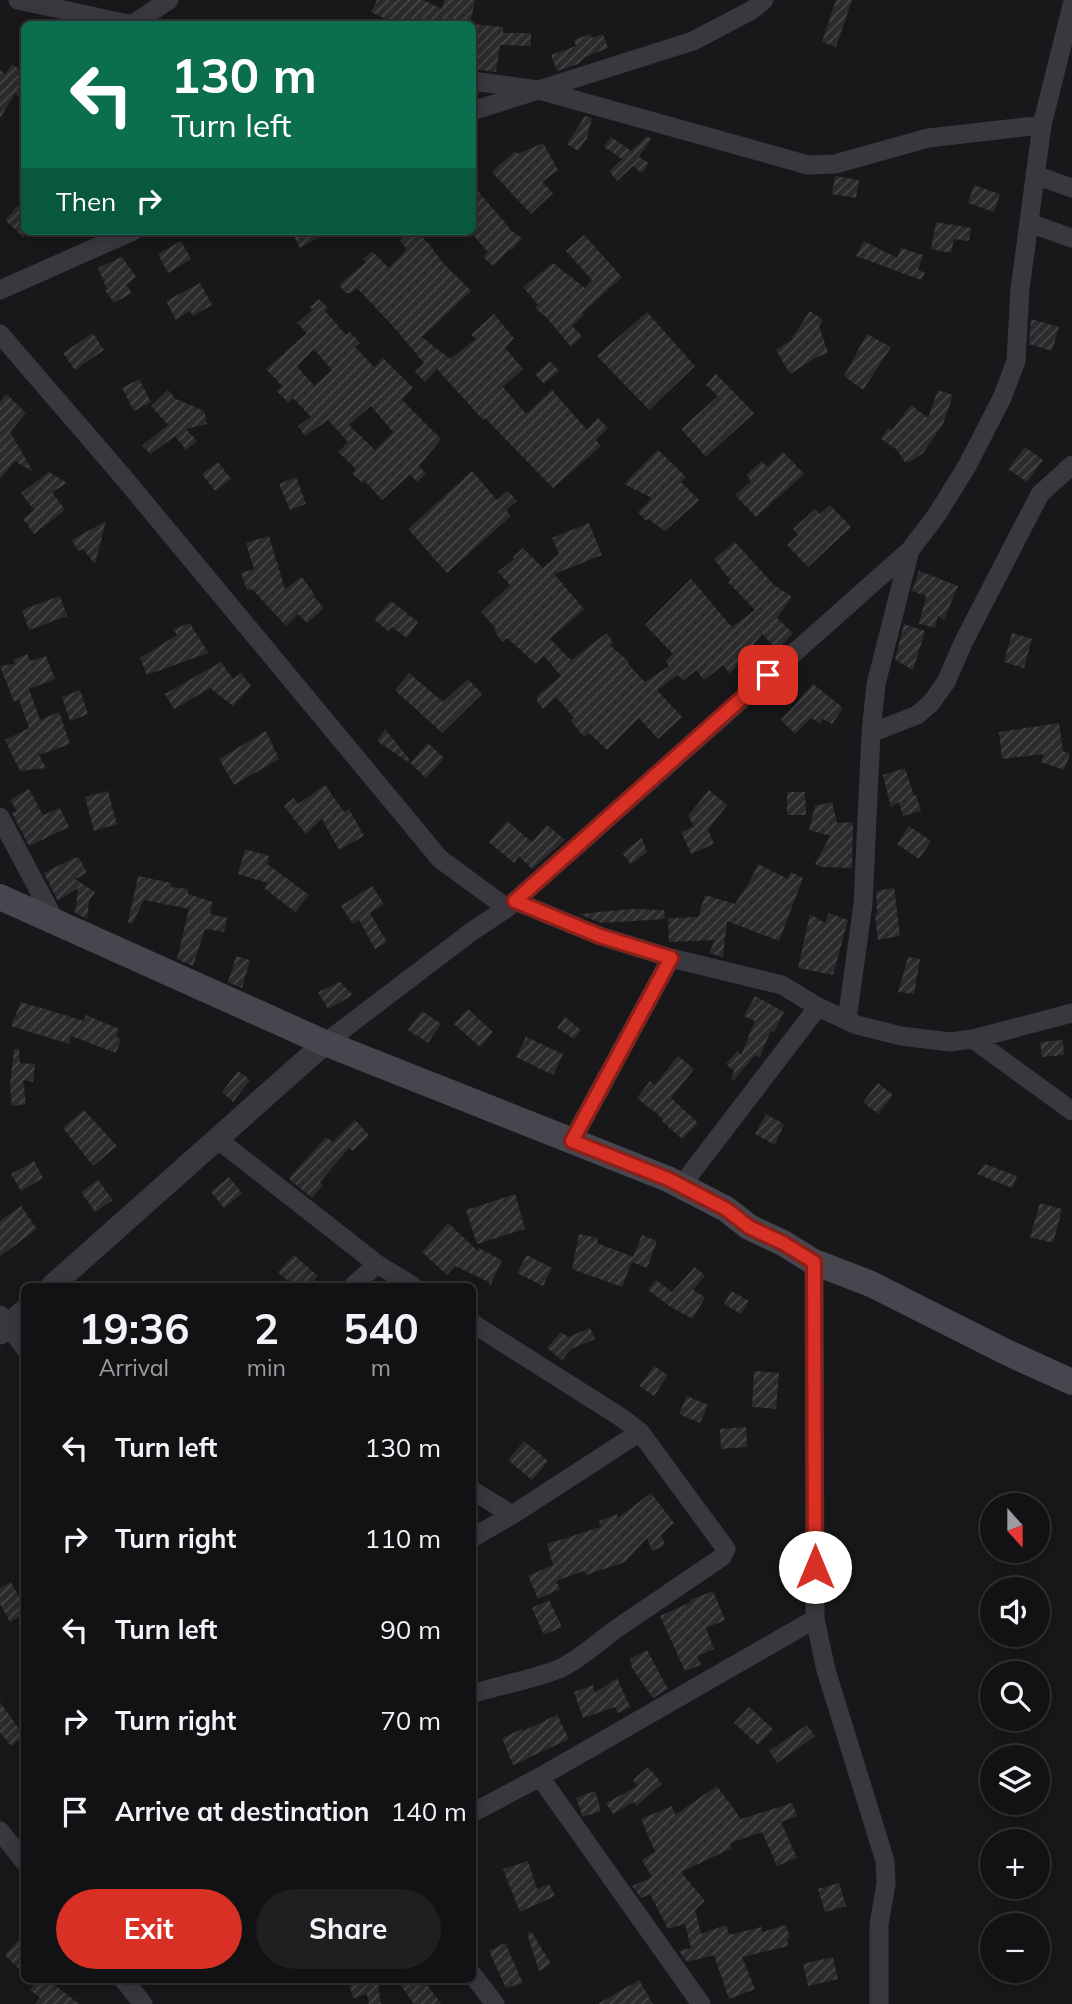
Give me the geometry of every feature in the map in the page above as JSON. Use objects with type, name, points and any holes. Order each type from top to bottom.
[{"type":"main road","points":[[0,897],[325,1043],[681,1186],[726,1209],[749,1227],[814,1262],[872,1284],[1007,1353],[1072,1382]]},
{"type":"street","points":[[18,0],[114,21]]},
{"type":"street","points":[[138,21],[169,0]]},
{"type":"street","points":[[476,110],[692,41],[752,10],[764,0]]},
{"type":"street","points":[[55,1283],[325,1043],[471,932],[511,905],[910,550],[936,516],[967,466],[1002,398],[1016,362],[1020,289],[1042,125],[1072,5]]},
{"type":"street","points":[[476,81],[539,90],[808,165],[835,164],[928,138],[1042,125]]},
{"type":"street","points":[[1035,175],[1072,188]]},
{"type":"street","points":[[1029,223],[1072,238]]},
{"type":"street","points":[[0,290],[123,235]]},
{"type":"street","points":[[0,334],[124,478],[440,859],[511,905],[671,958],[782,985],[818,1007],[857,1025],[901,1036],[950,1042],[973,1039],[1072,1013]]},
{"type":"street","points":[[871,733],[917,715],[931,703],[946,682],[964,641],[1040,494],[1072,465]]},
{"type":"street","points":[[847,1020],[863,904],[871,733],[876,684],[910,550]]},
{"type":"street","points":[[0,817],[57,923]]},
{"type":"street","points":[[572,1141],[671,958]]},
{"type":"street","points":[[681,1186],[818,1007]]},
{"type":"street","points":[[973,1039],[1072,1111]]},
{"type":"street","points":[[217,1139],[377,1264],[408,1283]]},
{"type":"street","points":[[814,1262],[815,1619],[826,1670],[885,1861],[886,1884],[879,1924],[879,2004]]},
{"type":"street","points":[[356,1283],[377,1264]]},
{"type":"street","points":[[8,1321],[21,1342]]},
{"type":"street","points":[[476,1327],[640,1432],[723,1543],[726,1552],[580,1657],[528,1679],[476,1693]]},
{"type":"street","points":[[476,1536],[640,1432]]},
{"type":"street","points":[[476,1492],[512,1515]]},
{"type":"street","points":[[476,1811],[815,1619]]},
{"type":"street","points":[[540,1777],[701,2004]]},
{"type":"street","points":[[0,1831],[21,1857]]},
{"type":"street","points":[[476,1979],[495,2004]]},
{"type":"street","points":[[126,1983],[143,2004]]},
{"type":"building","points":[[377,0],[423,0],[442,9],[444,0],[475,0],[471,21],[390,21],[371,12]]},
{"type":"building","points":[[836,0],[852,0],[836,47],[822,42]]},
{"type":"building","points":[[476,24],[503,27],[503,33],[531,33],[531,46],[500,45],[496,72],[476,69]]},
{"type":"building","points":[[590,34],[592,38],[603,34],[608,48],[585,57],[578,64],[557,71],[551,55],[576,46],[574,40]]},
{"type":"building","points":[[12,64],[21,71],[21,98],[15,94],[0,118],[0,70],[5,74]]},
{"type":"building","points":[[585,116],[592,118],[587,138],[578,151],[567,144]]},
{"type":"building","points":[[647,136],[651,139],[639,157],[649,163],[642,173],[633,166],[617,181],[609,171],[622,159],[604,147],[611,137],[631,151]]},
{"type":"building","points":[[543,143],[558,170],[542,182],[553,193],[531,214],[492,172],[515,151],[518,154]]},
{"type":"building","points":[[835,176],[859,180],[856,198],[832,194]]},
{"type":"building","points":[[974,185],[1000,194],[994,212],[968,203]]},
{"type":"building","points":[[476,189],[512,231],[522,238],[493,266],[483,257],[488,252],[473,235],[476,235]]},
{"type":"building","points":[[21,202],[21,235],[24,235],[24,238],[5,220]]},
{"type":"building","points":[[936,222],[971,228],[969,241],[954,239],[951,253],[931,249]]},
{"type":"building","points":[[297,235],[322,235],[300,248],[294,237]]},
{"type":"building","points":[[406,235],[420,235],[471,291],[422,337],[450,359],[476,339],[471,335],[494,314],[514,338],[505,348],[523,369],[503,387],[526,414],[552,390],[587,430],[598,418],[608,428],[596,440],[601,446],[553,488],[485,418],[483,420],[437,369],[425,382],[415,372],[424,363],[392,325],[357,288],[346,293],[339,285],[366,262],[363,259],[372,251],[389,268],[407,249],[400,241]]},
{"type":"building","points":[[584,235],[622,277],[582,313],[584,315],[572,326],[582,336],[571,347],[535,308],[538,305],[523,287],[553,263],[585,288],[592,280],[566,251]]},
{"type":"building","points":[[181,241],[191,259],[168,273],[158,254]]},
{"type":"building","points":[[864,241],[897,258],[901,248],[923,255],[918,269],[925,273],[921,280],[856,256]]},
{"type":"building","points":[[122,257],[136,277],[126,285],[132,293],[114,303],[105,290],[107,289],[98,268]]},
{"type":"building","points":[[200,283],[212,305],[193,316],[190,311],[176,320],[166,301]]},
{"type":"building","points":[[319,299],[328,308],[325,311],[346,335],[350,332],[360,343],[355,347],[374,367],[383,358],[413,388],[402,400],[441,439],[419,466],[426,474],[417,482],[410,474],[382,500],[364,480],[362,483],[352,473],[356,469],[338,452],[348,442],[328,420],[305,436],[298,426],[311,417],[293,398],[288,403],[277,391],[282,386],[266,369],[307,333],[297,323],[312,310],[310,307]],"holes":[[[314,349],[332,370],[314,386],[297,366]],[[371,406],[393,432],[375,450],[349,425]]]},
{"type":"building","points":[[810,311],[823,320],[819,326],[828,353],[790,374],[776,350],[793,339]]},
{"type":"building","points":[[647,312],[695,366],[649,410],[597,356]]},
{"type":"building","points":[[1031,319],[1059,327],[1052,351],[1029,344]]},
{"type":"building","points":[[93,333],[104,350],[75,370],[63,353]]},
{"type":"building","points":[[867,334],[891,347],[863,390],[844,376]]},
{"type":"building","points":[[550,361],[559,371],[544,384],[535,374]]},
{"type":"building","points":[[716,374],[754,413],[706,457],[681,429],[718,396],[706,385]]},
{"type":"building","points":[[139,379],[151,402],[134,411],[122,388]]},
{"type":"building","points":[[168,390],[176,399],[204,411],[207,424],[186,429],[197,441],[186,450],[175,436],[151,454],[142,446],[168,425],[151,406]]},
{"type":"building","points":[[938,390],[953,395],[943,424],[923,453],[910,462],[905,462],[896,449],[881,439],[888,428],[892,430],[911,405],[928,418]]},
{"type":"building","points":[[6,394],[26,413],[10,432],[33,472],[15,461],[0,479],[0,402]]},
{"type":"building","points":[[1025,447],[1043,460],[1027,482],[1008,469]]},
{"type":"building","points":[[658,450],[686,477],[681,482],[699,500],[665,531],[648,519],[646,521],[638,512],[652,498],[624,484]]},
{"type":"building","points":[[783,452],[804,474],[756,517],[735,495],[751,481],[746,475],[762,461],[767,467]]},
{"type":"building","points":[[218,462],[231,479],[215,491],[202,474]]},
{"type":"building","points":[[472,471],[497,500],[508,491],[517,501],[506,510],[511,516],[447,573],[408,529]]},
{"type":"building","points":[[49,472],[67,483],[52,492],[65,510],[34,534],[23,519],[34,510],[21,493]]},
{"type":"building","points":[[296,477],[306,504],[290,510],[279,484]]},
{"type":"building","points":[[830,505],[851,527],[808,567],[787,545],[798,535],[793,529],[815,509],[820,514]]},
{"type":"building","points":[[106,521],[95,564],[83,549],[78,551],[72,540]]},
{"type":"building","points":[[589,523],[602,555],[554,574],[584,609],[550,639],[571,660],[607,633],[613,643],[610,645],[629,662],[627,663],[645,682],[669,666],[665,661],[673,654],[645,625],[691,579],[732,627],[755,610],[728,582],[730,580],[714,559],[735,542],[773,584],[792,597],[777,618],[793,633],[777,650],[762,634],[730,674],[723,665],[704,680],[696,670],[683,681],[678,675],[657,690],[682,717],[658,739],[639,718],[607,750],[589,733],[584,737],[571,721],[574,718],[556,697],[543,709],[537,696],[561,676],[544,656],[536,664],[507,638],[502,642],[494,631],[496,629],[481,612],[510,585],[498,572],[523,548],[543,568],[559,554],[552,538]]},
{"type":"building","points":[[269,536],[285,589],[302,577],[324,608],[307,623],[298,614],[286,626],[252,589],[247,590],[241,573],[254,569],[246,543]]},
{"type":"building","points":[[919,571],[958,586],[944,620],[938,616],[935,628],[919,624],[926,596],[912,591]]},
{"type":"building","points":[[60,596],[67,616],[29,630],[22,610]]},
{"type":"building","points":[[391,601],[418,622],[407,638],[392,627],[388,631],[374,619]]},
{"type":"building","points":[[190,623],[208,653],[147,675],[140,658],[177,635],[173,629]]},
{"type":"building","points":[[904,624],[925,631],[913,670],[895,660]]},
{"type":"building","points":[[1012,633],[1032,639],[1024,668],[1004,662]]},
{"type":"building","points":[[27,654],[31,661],[46,656],[55,679],[29,689],[40,720],[59,712],[70,744],[39,755],[46,768],[20,771],[5,740],[29,728],[19,700],[14,702],[0,666],[15,664],[13,660]]},
{"type":"building","points":[[221,662],[233,679],[241,673],[251,686],[233,706],[210,688],[174,709],[165,694]]},
{"type":"building","points":[[409,673],[443,702],[468,679],[482,694],[442,733],[395,690]]},
{"type":"building","points":[[813,684],[843,708],[832,724],[823,719],[820,723],[811,718],[795,734],[781,720]]},
{"type":"building","points":[[80,690],[88,714],[70,721],[62,697]]},
{"type":"building","points":[[1059,723],[1063,751],[1070,754],[1064,770],[1041,762],[1044,754],[1002,759],[999,732]]},
{"type":"building","points":[[385,729],[410,760],[408,762],[377,741]]},
{"type":"building","points":[[266,731],[279,759],[234,785],[219,759]]},
{"type":"building","points":[[428,743],[444,758],[426,778],[410,763]]},
{"type":"building","points":[[905,768],[921,811],[903,816],[899,802],[891,807],[883,775]]},
{"type":"building","points":[[325,785],[344,812],[349,809],[364,836],[339,850],[322,819],[306,834],[284,806],[294,798],[298,804]]},
{"type":"building","points":[[29,789],[43,815],[60,808],[69,827],[29,846],[12,813],[17,811],[10,800]]},
{"type":"building","points":[[709,790],[727,805],[708,830],[714,844],[691,854],[681,832],[694,826],[688,816]]},
{"type":"building","points":[[108,791],[117,824],[94,831],[85,797]]},
{"type":"building","points":[[787,792],[805,792],[806,815],[787,815]]},
{"type":"building","points":[[832,802],[837,823],[853,822],[852,868],[822,867],[815,864],[830,836],[809,830],[815,806]]},
{"type":"building","points":[[507,821],[532,842],[547,825],[565,840],[532,869],[519,856],[514,863],[489,842]]},
{"type":"building","points":[[909,826],[931,841],[919,859],[897,844]]},
{"type":"building","points":[[642,838],[647,852],[631,864],[622,853]]},
{"type":"building","points":[[245,849],[269,856],[267,864],[309,895],[295,912],[264,888],[268,883],[238,874]]},
{"type":"building","points":[[79,858],[87,873],[75,879],[95,892],[89,901],[87,919],[75,913],[78,888],[58,901],[44,873]]},
{"type":"building","points":[[758,864],[788,879],[791,872],[803,878],[779,941],[727,921],[723,957],[709,953],[715,940],[669,942],[668,918],[698,917],[705,895],[735,904]]},
{"type":"building","points":[[138,876],[171,883],[170,887],[188,889],[188,894],[213,902],[210,914],[227,918],[224,932],[205,929],[193,966],[177,959],[189,909],[144,900],[132,924],[128,922]]},
{"type":"building","points":[[372,886],[384,904],[370,913],[387,942],[375,949],[359,920],[353,924],[341,906]]},
{"type":"building","points":[[894,888],[900,936],[878,940],[876,891]]},
{"type":"building","points":[[630,909],[664,910],[665,919],[601,923],[579,914]]},
{"type":"building","points":[[829,913],[848,920],[833,975],[798,968],[810,914],[825,923]]},
{"type":"building","points":[[236,956],[250,960],[242,988],[228,982]]},
{"type":"building","points":[[908,957],[920,959],[914,994],[898,992]]},
{"type":"building","points":[[340,982],[353,995],[328,1009],[318,992]]},
{"type":"building","points":[[755,996],[784,1012],[774,1032],[771,1030],[760,1057],[755,1055],[733,1081],[734,1071],[726,1064],[737,1051],[741,1055],[755,1021],[744,1016]]},
{"type":"building","points":[[21,1002],[84,1021],[86,1015],[119,1029],[116,1037],[121,1039],[116,1053],[71,1036],[69,1044],[11,1026]]},
{"type":"building","points":[[468,1009],[493,1032],[480,1047],[454,1024]]},
{"type":"building","points":[[422,1011],[441,1024],[428,1043],[408,1030]]},
{"type":"building","points":[[565,1017],[581,1030],[574,1039],[557,1028]]},
{"type":"building","points":[[526,1037],[563,1054],[553,1075],[516,1057]]},
{"type":"building","points":[[1063,1040],[1064,1055],[1042,1057],[1040,1042]]},
{"type":"building","points":[[14,1049],[19,1049],[20,1063],[35,1064],[33,1082],[23,1080],[26,1104],[12,1106],[10,1085]]},
{"type":"building","points":[[678,1056],[694,1069],[671,1098],[698,1123],[682,1139],[637,1098],[650,1081],[655,1085]]},
{"type":"building","points":[[238,1071],[250,1080],[233,1102],[222,1092]]},
{"type":"building","points":[[878,1083],[893,1095],[878,1114],[863,1102]]},
{"type":"building","points":[[84,1110],[117,1146],[93,1166],[63,1128]]},
{"type":"building","points":[[766,1114],[784,1124],[775,1145],[755,1134]]},
{"type":"building","points":[[355,1120],[369,1135],[353,1151],[349,1148],[320,1182],[323,1185],[312,1198],[290,1180],[290,1177],[326,1137],[333,1142]]},
{"type":"building","points":[[34,1161],[43,1178],[21,1191],[11,1174]]},
{"type":"building","points":[[985,1164],[1017,1176],[1012,1188],[977,1174]]},
{"type":"building","points":[[229,1177],[242,1193],[224,1208],[211,1192]]},
{"type":"building","points":[[98,1180],[113,1200],[95,1212],[81,1192]]},
{"type":"building","points":[[515,1194],[525,1229],[477,1244],[466,1210]]},
{"type":"building","points":[[1040,1203],[1062,1209],[1053,1243],[1030,1237]]},
{"type":"building","points":[[21,1206],[37,1229],[0,1256],[0,1221]]},
{"type":"building","points":[[448,1223],[479,1252],[478,1248],[502,1260],[490,1286],[489,1282],[455,1266],[447,1275],[422,1252]]},
{"type":"building","points":[[579,1234],[598,1238],[597,1243],[633,1257],[642,1235],[657,1241],[647,1268],[632,1262],[622,1287],[572,1269]]},
{"type":"building","points":[[294,1255],[318,1276],[312,1283],[290,1283],[278,1272]]},
{"type":"building","points":[[527,1255],[552,1268],[543,1286],[517,1273]]},
{"type":"building","points":[[695,1267],[705,1276],[693,1290],[705,1297],[693,1319],[648,1290],[656,1280],[672,1292]]},
{"type":"building","points":[[731,1291],[749,1301],[741,1314],[724,1304]]},
{"type":"building","points":[[590,1328],[595,1339],[571,1349],[562,1360],[547,1348],[561,1332],[568,1337]]},
{"type":"building","points":[[654,1366],[668,1375],[654,1396],[639,1386]]},
{"type":"building","points":[[754,1371],[779,1373],[776,1409],[752,1407]]},
{"type":"building","points":[[687,1396],[708,1405],[700,1423],[679,1414]]},
{"type":"building","points":[[746,1427],[747,1447],[721,1449],[720,1429]]},
{"type":"building","points":[[524,1441],[548,1461],[532,1480],[508,1460]]},
{"type":"building","points":[[651,1493],[674,1523],[661,1535],[665,1545],[652,1551],[647,1538],[625,1562],[586,1575],[584,1571],[556,1581],[560,1589],[538,1599],[528,1576],[553,1565],[547,1544],[601,1527],[599,1521],[617,1514],[618,1518]]},
{"type":"building","points":[[11,1582],[21,1601],[21,1616],[10,1622],[0,1604],[0,1588]]},
{"type":"building","points":[[713,1591],[725,1620],[706,1628],[714,1649],[697,1656],[701,1665],[685,1671],[660,1616]]},
{"type":"building","points":[[549,1600],[562,1627],[544,1635],[532,1608]]},
{"type":"building","points":[[647,1650],[668,1689],[653,1698],[632,1668],[630,1659]]},
{"type":"building","points":[[617,1678],[630,1707],[618,1713],[615,1707],[583,1718],[574,1692],[593,1685],[595,1693]]},
{"type":"building","points":[[0,1702],[21,1732],[21,1738],[11,1746],[0,1732]]},
{"type":"building","points":[[749,1707],[773,1729],[758,1745],[734,1723]]},
{"type":"building","points":[[557,1715],[569,1739],[513,1765],[502,1738]]},
{"type":"building","points":[[807,1725],[815,1736],[777,1763],[769,1751]]},
{"type":"building","points":[[648,1767],[662,1784],[636,1806],[634,1802],[613,1814],[606,1803],[638,1786],[633,1780]]},
{"type":"building","points":[[717,1786],[741,1819],[792,1803],[797,1816],[781,1822],[797,1858],[777,1866],[762,1832],[730,1843],[732,1848],[681,1872],[705,1901],[695,1910],[701,1934],[726,1925],[729,1935],[761,1927],[763,1932],[786,1925],[790,1938],[787,1939],[788,1946],[742,1957],[755,1989],[729,1999],[714,1955],[687,1962],[679,1951],[691,1948],[685,1924],[668,1929],[650,1894],[641,1898],[632,1886],[652,1877],[642,1860],[655,1852],[641,1819],[672,1806],[675,1815]]},
{"type":"building","points":[[595,1791],[601,1811],[583,1817],[576,1798]]},
{"type":"building","points":[[528,1861],[537,1889],[549,1884],[555,1896],[520,1912],[503,1869]]},
{"type":"building","points":[[839,1883],[846,1906],[825,1912],[818,1889]]},
{"type":"building","points":[[531,1931],[551,1964],[539,1971],[527,1933]]},
{"type":"building","points":[[21,1937],[21,1971],[5,1955]]},
{"type":"building","points":[[505,1943],[523,1983],[506,1988],[489,1951]]},
{"type":"building","points":[[833,1957],[838,1979],[808,1986],[803,1964]]},
{"type":"building","points":[[639,1980],[653,2004],[598,2004]]},
{"type":"building","points":[[35,1983],[52,1983],[79,2004],[35,2004],[40,1998],[30,1990]]},
{"type":"building","points":[[349,1983],[378,1983],[381,2004],[369,2004],[367,1994],[353,1998]]},
{"type":"building","points":[[399,1983],[426,1983],[441,2004],[414,2004]]},
{"type":"route","points":[[768,675],[515,901],[600,936],[671,958],[572,1141],[668,1179],[726,1209],[749,1227],[814,1262],[815,1567]]}]
